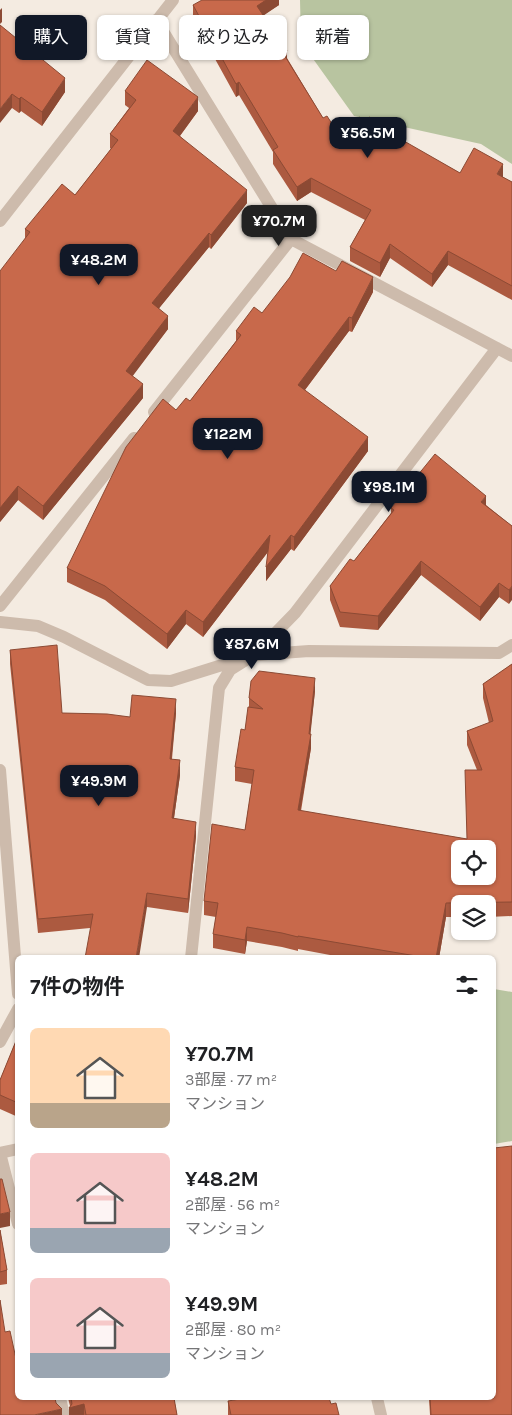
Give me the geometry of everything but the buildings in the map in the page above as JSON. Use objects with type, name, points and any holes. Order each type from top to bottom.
[{"type":"street","points":[[160,15],[174,0]]},
{"type":"street","points":[[169,41],[291,239],[512,356]]},
{"type":"street","points":[[0,221],[125,60]]},
{"type":"street","points":[[0,606],[291,239]]},
{"type":"street","points":[[192,955],[219,688],[230,670],[254,655],[295,613],[497,348]]},
{"type":"street","points":[[0,622],[38,626],[64,637],[148,680],[171,681],[254,655],[309,650],[499,653],[512,645]]},
{"type":"street","points":[[0,770],[15,957]]},
{"type":"street","points":[[0,1042],[15,1014]]},
{"type":"street","points":[[15,1150],[0,1153],[15,1212]]},
{"type":"street","points":[[60,1400],[64,1415]]},
{"type":"street","points":[[377,1400],[381,1415]]},
{"type":"green space","points":[[300,0],[512,0],[512,164],[481,144],[354,116],[314,60],[369,60],[369,15],[300,15]]},
{"type":"green space","points":[[496,989],[512,992],[512,1141],[496,1144]]}]
